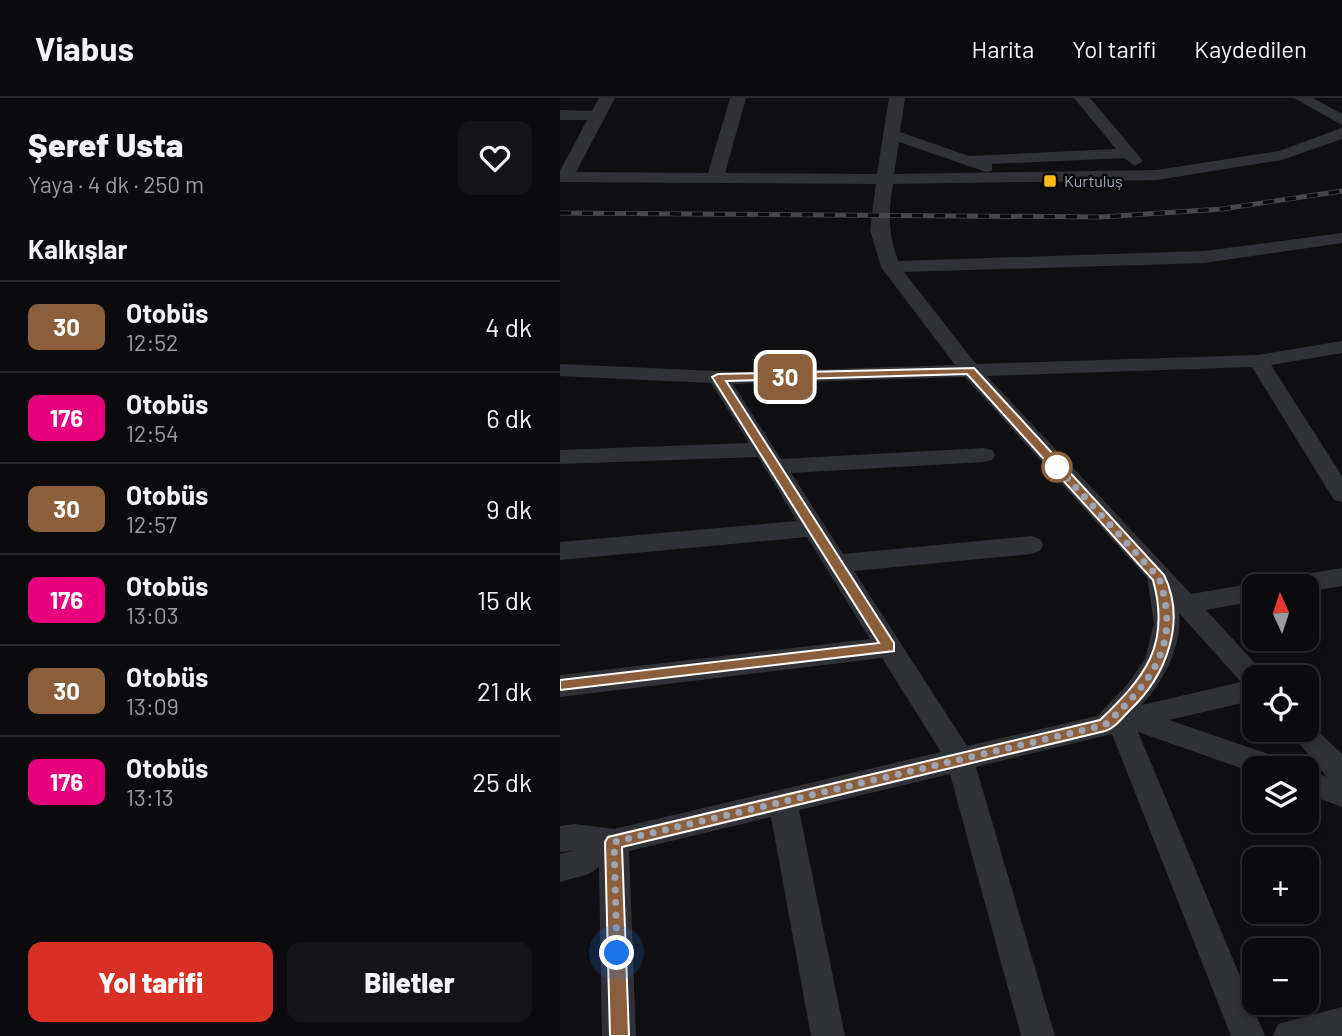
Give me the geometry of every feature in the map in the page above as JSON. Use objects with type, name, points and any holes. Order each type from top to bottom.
[{"type":"street","points":[[607,98],[563,177],[884,179],[1146,175],[1282,155],[1342,133]]},
{"type":"street","points":[[715,178],[738,98]]},
{"type":"street","points":[[897,98],[884,179],[880,230],[890,267],[970,370],[1242,666]]},
{"type":"street","points":[[1082,98],[1146,175]]},
{"type":"street","points":[[1302,98],[1342,120]]},
{"type":"street","points":[[560,115],[598,116]]},
{"type":"street","points":[[891,134],[971,160],[1009,177]]},
{"type":"street","points":[[971,160],[1128,153]]},
{"type":"street","points":[[890,267],[1204,257],[1342,238]]},
{"type":"street","points":[[560,370],[718,377],[970,370],[1258,361],[1342,347]]},
{"type":"street","points":[[1258,361],[1342,494]]},
{"type":"street","points":[[718,377],[961,759],[1038,1036]]},
{"type":"street","points":[[560,457],[768,459],[984,455]]},
{"type":"street","points":[[560,551],[812,528]]},
{"type":"street","points":[[835,564],[1031,545]]},
{"type":"street","points":[[1320,581],[1342,577]]},
{"type":"street","points":[[1118,722],[1161,654],[1167,615],[1159,578]]},
{"type":"street","points":[[1184,604],[1242,594]]},
{"type":"street","points":[[560,686],[889,647]]},
{"type":"street","points":[[560,867],[578,864],[614,842],[1242,692]]},
{"type":"street","points":[[1118,722],[1242,758]]},
{"type":"street","points":[[1118,722],[1248,1036]]},
{"type":"street","points":[[1313,742],[1342,773]]},
{"type":"street","points":[[1319,786],[1342,795]]},
{"type":"street","points":[[783,801],[828,1036]]},
{"type":"street","points":[[560,839],[575,837],[614,842]]},
{"type":"street","points":[[614,842],[619,1036]]},
{"type":"street","points":[[1290,1036],[1342,1023]]},
{"type":"railway","points":[[560,213],[1101,217],[1222,209],[1342,191]]},
{"type":"bus line","name":"30","points":[[560,686],[889,647],[718,377],[970,370],[1159,578],[1166,602],[1167,629],[1156,667],[1139,692],[1105,725],[614,842],[619,1036]]},
{"type":"place","name":"Kurtuluş","points":[[1050,181]]},
{"type":"route","points":[[617,953],[614,842],[1105,725],[1139,692],[1156,667],[1167,629],[1166,602],[1159,578],[1057,467]]}]
